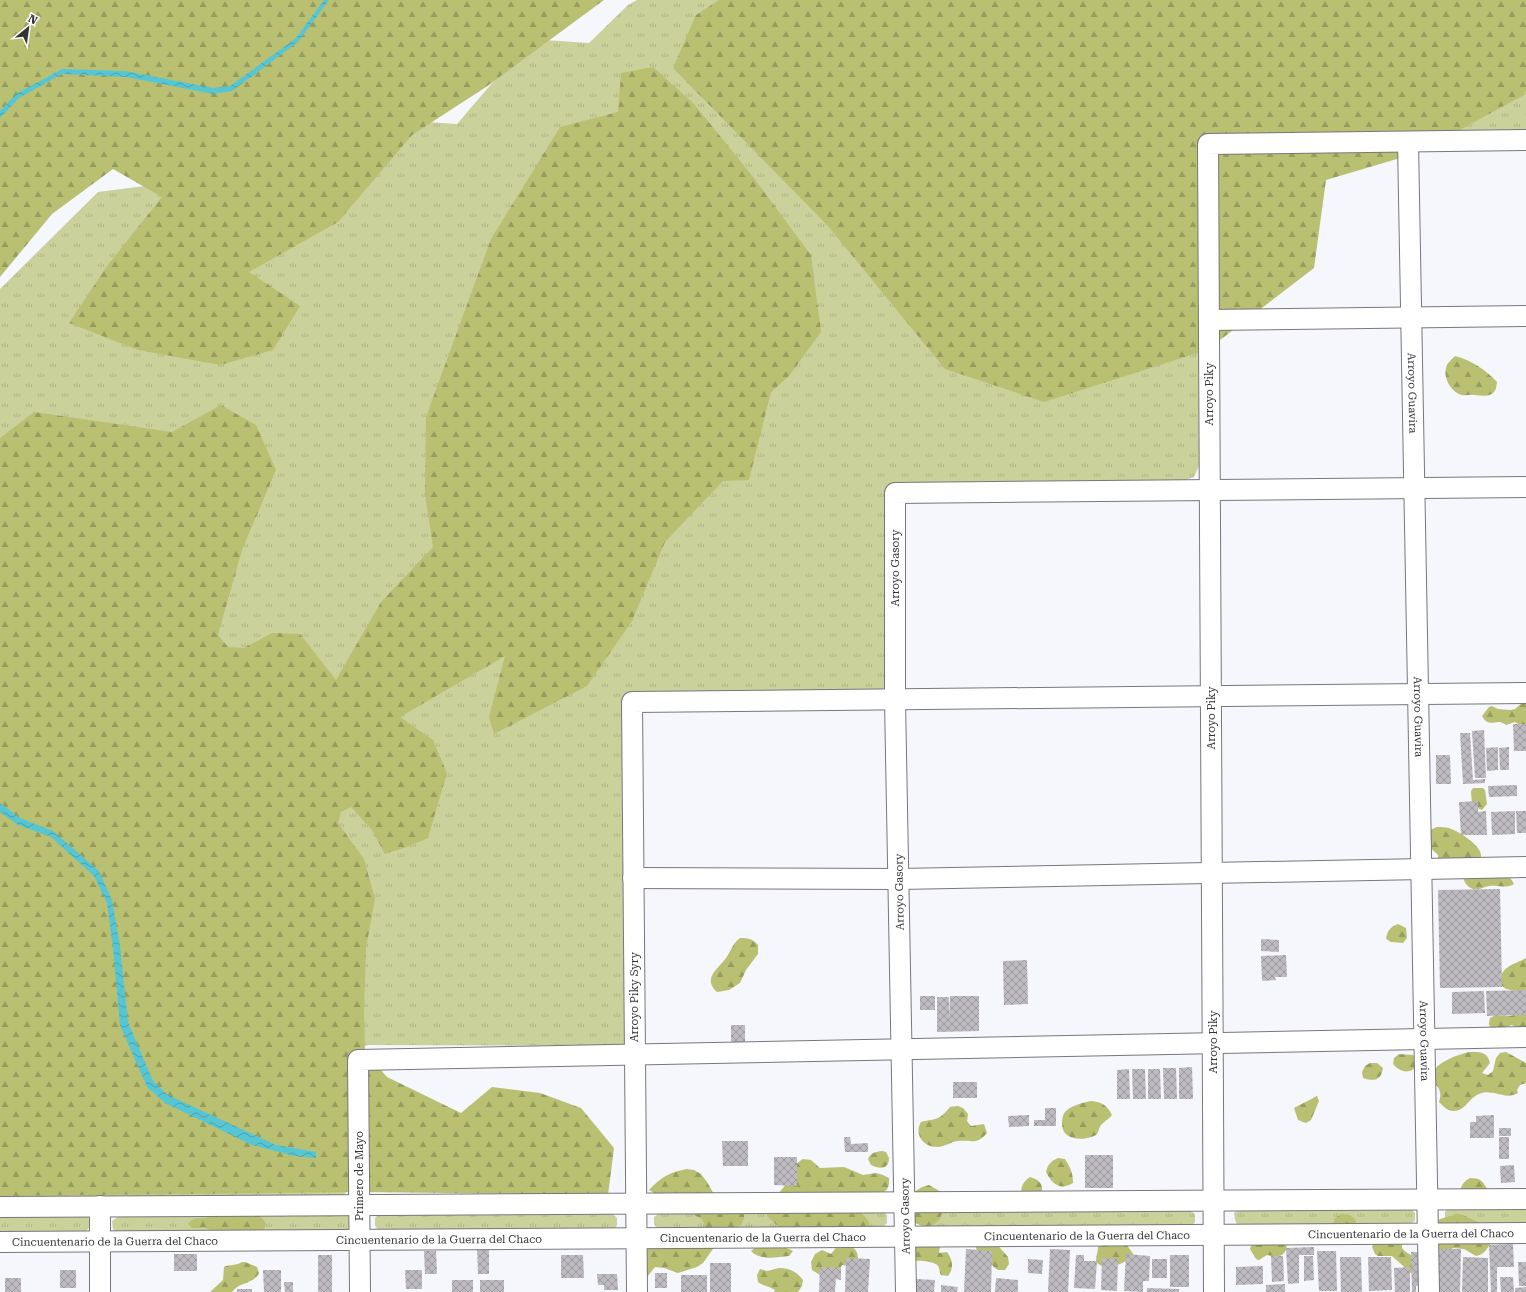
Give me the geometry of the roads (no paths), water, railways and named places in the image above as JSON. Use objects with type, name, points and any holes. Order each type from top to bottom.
[{"type":"street","points":[[1408,142],[1526,140]]},
{"type":"street","name":"Arroyo Piky","points":[[1214,1292],[1208,144],[1408,142]]},
{"type":"street","name":"Arroyo Guavira","points":[[1408,142],[1429,1292]]},
{"type":"street","points":[[1209,320],[1526,316]]},
{"type":"street","points":[[1210,490],[1526,487]]},
{"type":"street","name":"Arroyo Gasory","points":[[906,1292],[895,700],[895,493],[1210,490]]},
{"type":"street","points":[[895,700],[1526,693]]},
{"type":"street","name":"Arroyo Piky Syry","points":[[637,1292],[632,702],[895,700]]},
{"type":"street","points":[[633,878],[899,879],[1526,867]]},
{"type":"street","points":[[635,1054],[1526,1037]]},
{"type":"street","name":"Primero de Mayo","points":[[360,1292],[358,1060],[635,1054]]},
{"type":"street","points":[[0,1207],[1526,1199]]},
{"type":"street","points":[[100,1206],[100,1292]]},
{"type":"street","name":"Cincuentenario de la Guerra del Chaco","points":[[0,1242],[1526,1233]]},
{"type":"water","points":[[324,0],[329,0],[298,42],[232,91],[213,94],[126,77],[62,74],[19,98],[0,118],[0,111],[16,94],[62,69],[125,71],[213,88],[230,86],[295,39]]},
{"type":"water","points":[[0,803],[20,818],[53,831],[99,871],[112,900],[120,946],[128,1022],[153,1081],[168,1095],[276,1145],[316,1152],[316,1158],[294,1156],[252,1145],[165,1103],[147,1087],[120,1025],[107,903],[94,876],[51,837],[18,825],[0,812]]}]
